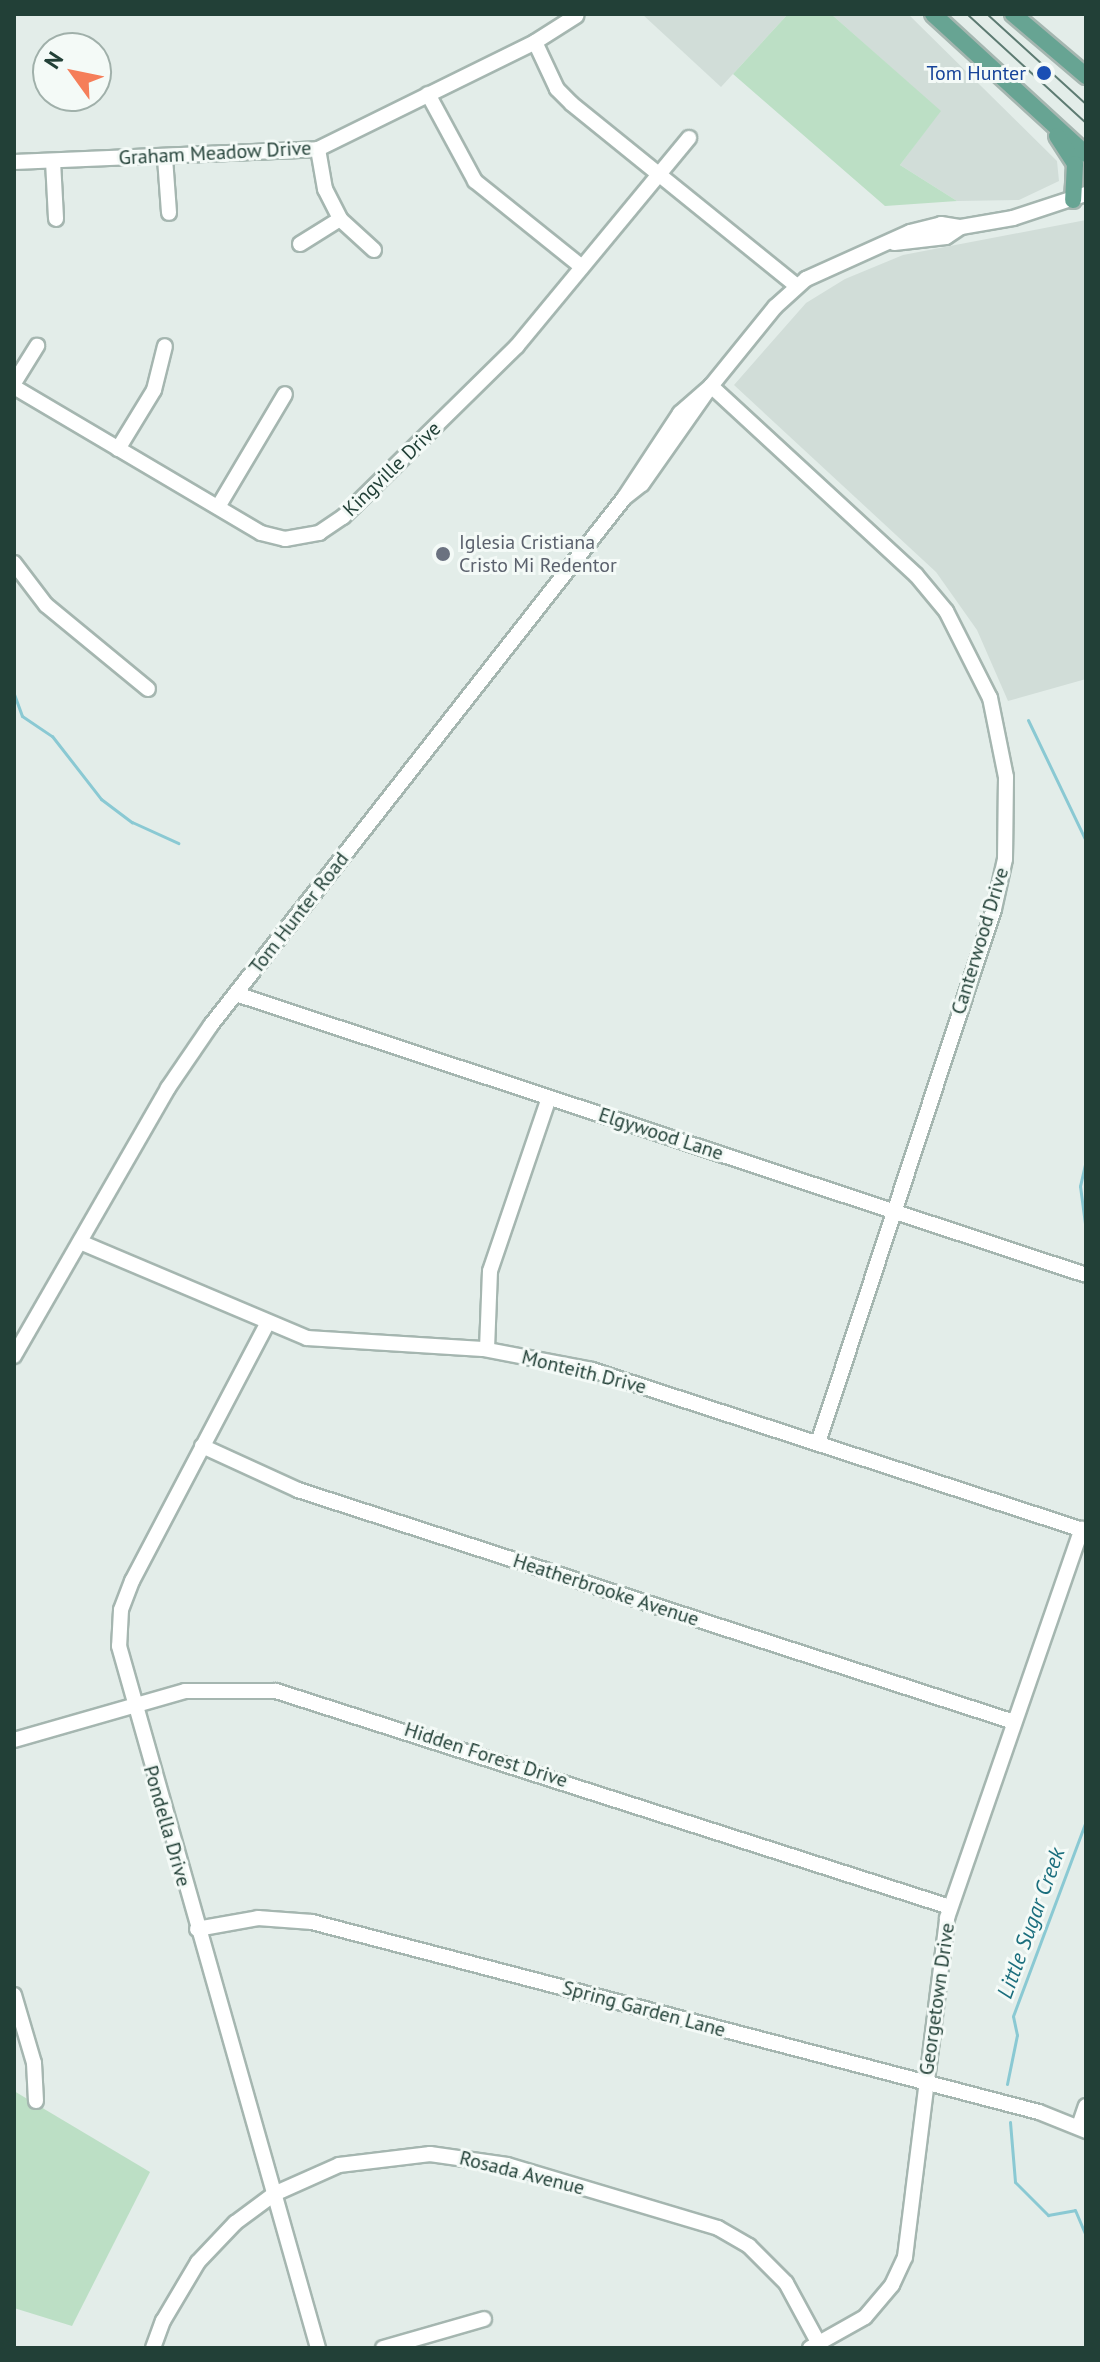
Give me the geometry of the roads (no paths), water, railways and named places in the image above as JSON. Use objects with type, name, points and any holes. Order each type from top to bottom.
[{"type":"main road","points":[[933,14],[1086,154]]},
{"type":"main road","points":[[1013,14],[1086,76]]},
{"type":"main road","points":[[1046,117],[1075,164],[1079,197]]},
{"type":"street","name":"Graham Meadow Drive","points":[[14,162],[165,158],[318,149],[535,42],[576,16]]},
{"type":"street","points":[[535,42],[564,96],[660,171],[797,286]]},
{"type":"street","points":[[428,94],[475,181],[582,267]]},
{"type":"street","name":"Kingville Drive","points":[[14,385],[272,537],[308,537],[330,527],[517,346],[689,138]]},
{"type":"street","points":[[318,149],[325,189],[340,219],[374,250]]},
{"type":"street","points":[[165,158],[169,213]]},
{"type":"street","points":[[53,161],[56,219]]},
{"type":"street","name":"Tom Hunter Road","points":[[14,1356],[168,1088],[236,994],[624,498],[642,484],[711,386],[797,286],[847,256],[894,243],[946,237],[961,227],[1079,197]]},
{"type":"street","points":[[300,244],[340,219]]},
{"type":"street","points":[[14,385],[37,346]]},
{"type":"street","points":[[118,449],[154,390],[165,346]]},
{"type":"street","name":"Canterwood Drive","points":[[711,386],[931,592],[981,675],[1002,745],[1008,827],[998,892],[818,1443]]},
{"type":"street","points":[[218,507],[285,394]]},
{"type":"street","points":[[14,563],[46,605],[148,689]]},
{"type":"street","name":"Elgywood Lane","points":[[236,994],[1086,1275]]},
{"type":"street","points":[[487,1349],[490,1271],[549,1098]]},
{"type":"street","name":"Monteith Drive","points":[[80,1242],[267,1324],[326,1341],[487,1349],[617,1377],[1084,1530]]},
{"type":"street","name":"Pondella Drive","points":[[267,1324],[202,1446],[121,1610],[119,1646],[133,1707],[318,2348]]},
{"type":"street","name":"Heatherbrooke Avenue","points":[[202,1446],[298,1490],[1014,1722]]},
{"type":"street","name":"Georgetown Drive","points":[[814,2346],[848,2330],[880,2302],[905,2257],[950,1907],[1084,1530]]},
{"type":"street","name":"Hidden Forest Drive","points":[[14,1740],[216,1688],[261,1689],[306,1697],[950,1907]]},
{"type":"street","name":"Spring Garden Lane","points":[[197,1929],[258,1918],[312,1922],[926,2083],[1082,2128]]},
{"type":"street","points":[[14,1995],[34,2063],[36,2101]]},
{"type":"street","points":[[1082,2128],[1086,2106]]},
{"type":"street","name":"Rosada Avenue","points":[[153,2348],[169,2308],[198,2262],[235,2223],[274,2194],[309,2176],[368,2158],[430,2154],[507,2165],[696,2220],[738,2240],[786,2283],[814,2346]]},
{"type":"street","points":[[383,2348],[484,2319]]},
{"type":"waterway","points":[[14,694],[22,716],[52,736],[101,799],[132,822],[178,843]]},
{"type":"waterway","name":"Little Sugar Creek","points":[[1028,720],[1086,841]]},
{"type":"waterway","name":"Little Sugar Creek","points":[[1086,1160],[1080,1186],[1086,1231]]},
{"type":"waterway","name":"Little Sugar Creek","points":[[1007,2084],[1017,2035],[1013,2016],[1086,1821]]},
{"type":"waterway","name":"Little Sugar Creek","points":[[1010,2122],[1015,2182],[1048,2215],[1075,2210],[1086,2236]]},
{"type":"tram line","points":[[967,14],[1086,123]]},
{"type":"tram line","points":[[987,14],[1086,104]]},
{"type":"place","name":"Tom Hunter","points":[[1044,73]]},
{"type":"place","name":"Iglesia Cristiana Cristo Mi Redentor","points":[[443,554]]}]
